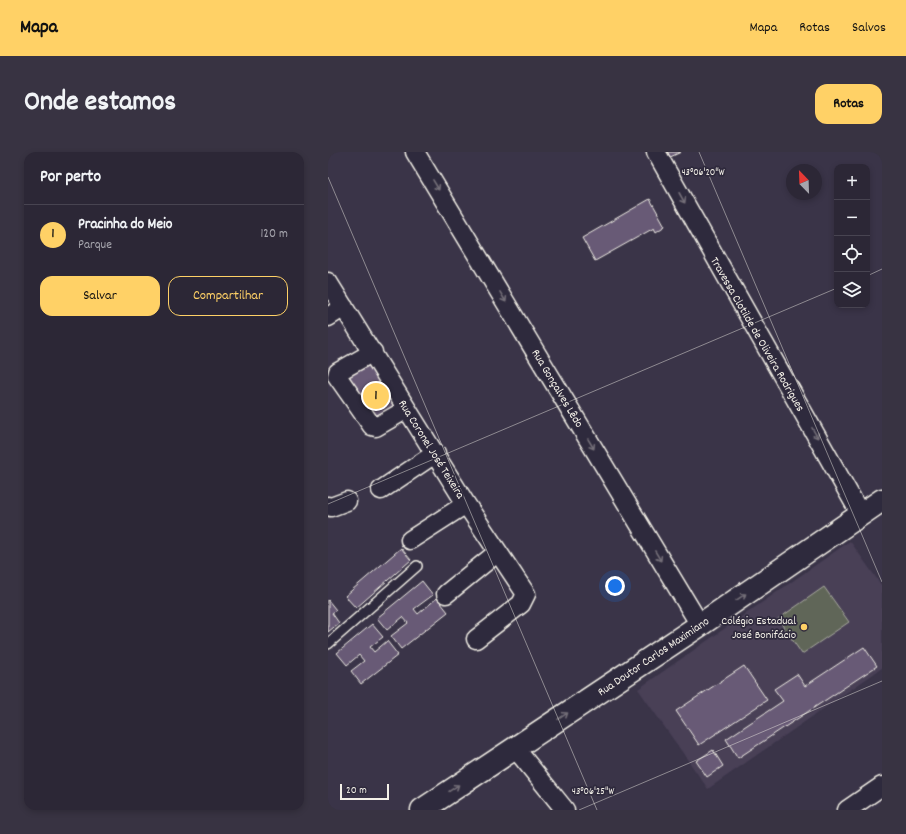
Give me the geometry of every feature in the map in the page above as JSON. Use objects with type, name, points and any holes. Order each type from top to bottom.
[{"type":"main road","name":"Rua Doutor Carlos Maximiano","points":[[422,810],[700,625],[882,500]]},
{"type":"street","name":"Rua Gonçalves Lêdo","points":[[415,152],[700,625]]},
{"type":"street","name":"Travessa Clotilde de Oliveira Rodrigues","points":[[656,152],[861,515]]},
{"type":"street","name":"Rua Coronel José Teixeira","points":[[328,282],[436,453],[466,504],[526,594],[521,604],[476,639]]},
{"type":"street","points":[[328,317],[344,307]]},
{"type":"street","points":[[373,352],[338,372],[337,376],[372,426],[376,427],[407,409]]},
{"type":"street","points":[[381,490],[436,453]]},
{"type":"street","points":[[328,506],[331,507],[347,501]]},
{"type":"street","points":[[410,540],[466,504]]},
{"type":"street","points":[[446,594],[498,552]]},
{"type":"street","points":[[515,748],[565,810]]},
{"type":"street","points":[[847,810],[882,786]]},
{"type":"lane","points":[[328,644],[417,566]]},
{"type":"shaded area","name":"Colégio Estadual José Bonifácio","points":[[850,541],[882,586],[882,668],[708,789],[638,689]]},
{"type":"green space","points":[[824,587],[849,622],[802,654],[778,619]]},
{"type":"building","points":[[662,152],[681,152],[666,159]]},
{"type":"building","points":[[650,199],[665,226],[656,232],[654,228],[595,261],[582,238]]},
{"type":"building","points":[[371,359],[400,407],[375,422],[345,374]]},
{"type":"building","points":[[401,548],[411,560],[356,608],[345,596]]},
{"type":"building","points":[[422,581],[433,595],[414,609],[418,614],[437,598],[448,612],[401,649],[391,636],[408,623],[403,617],[387,630],[377,618]]},
{"type":"building","points":[[328,600],[336,610],[332,613],[339,623],[328,632]]},
{"type":"building","points":[[372,624],[383,637],[370,647],[374,652],[387,641],[398,655],[361,684],[351,671],[364,661],[359,655],[347,665],[337,653]]},
{"type":"building","points":[[864,647],[877,666],[738,758],[726,739],[783,701],[774,689],[797,674],[805,686]]},
{"type":"building","points":[[744,666],[767,700],[699,745],[676,711]]},
{"type":"building","points":[[713,750],[723,766],[707,777],[696,761]]},
{"type":"place","name":"Pracinha do Meio","points":[[376,396]]},
{"type":"place","name":"Colégio Estadual José Bonifácio","points":[[804,627]]}]
